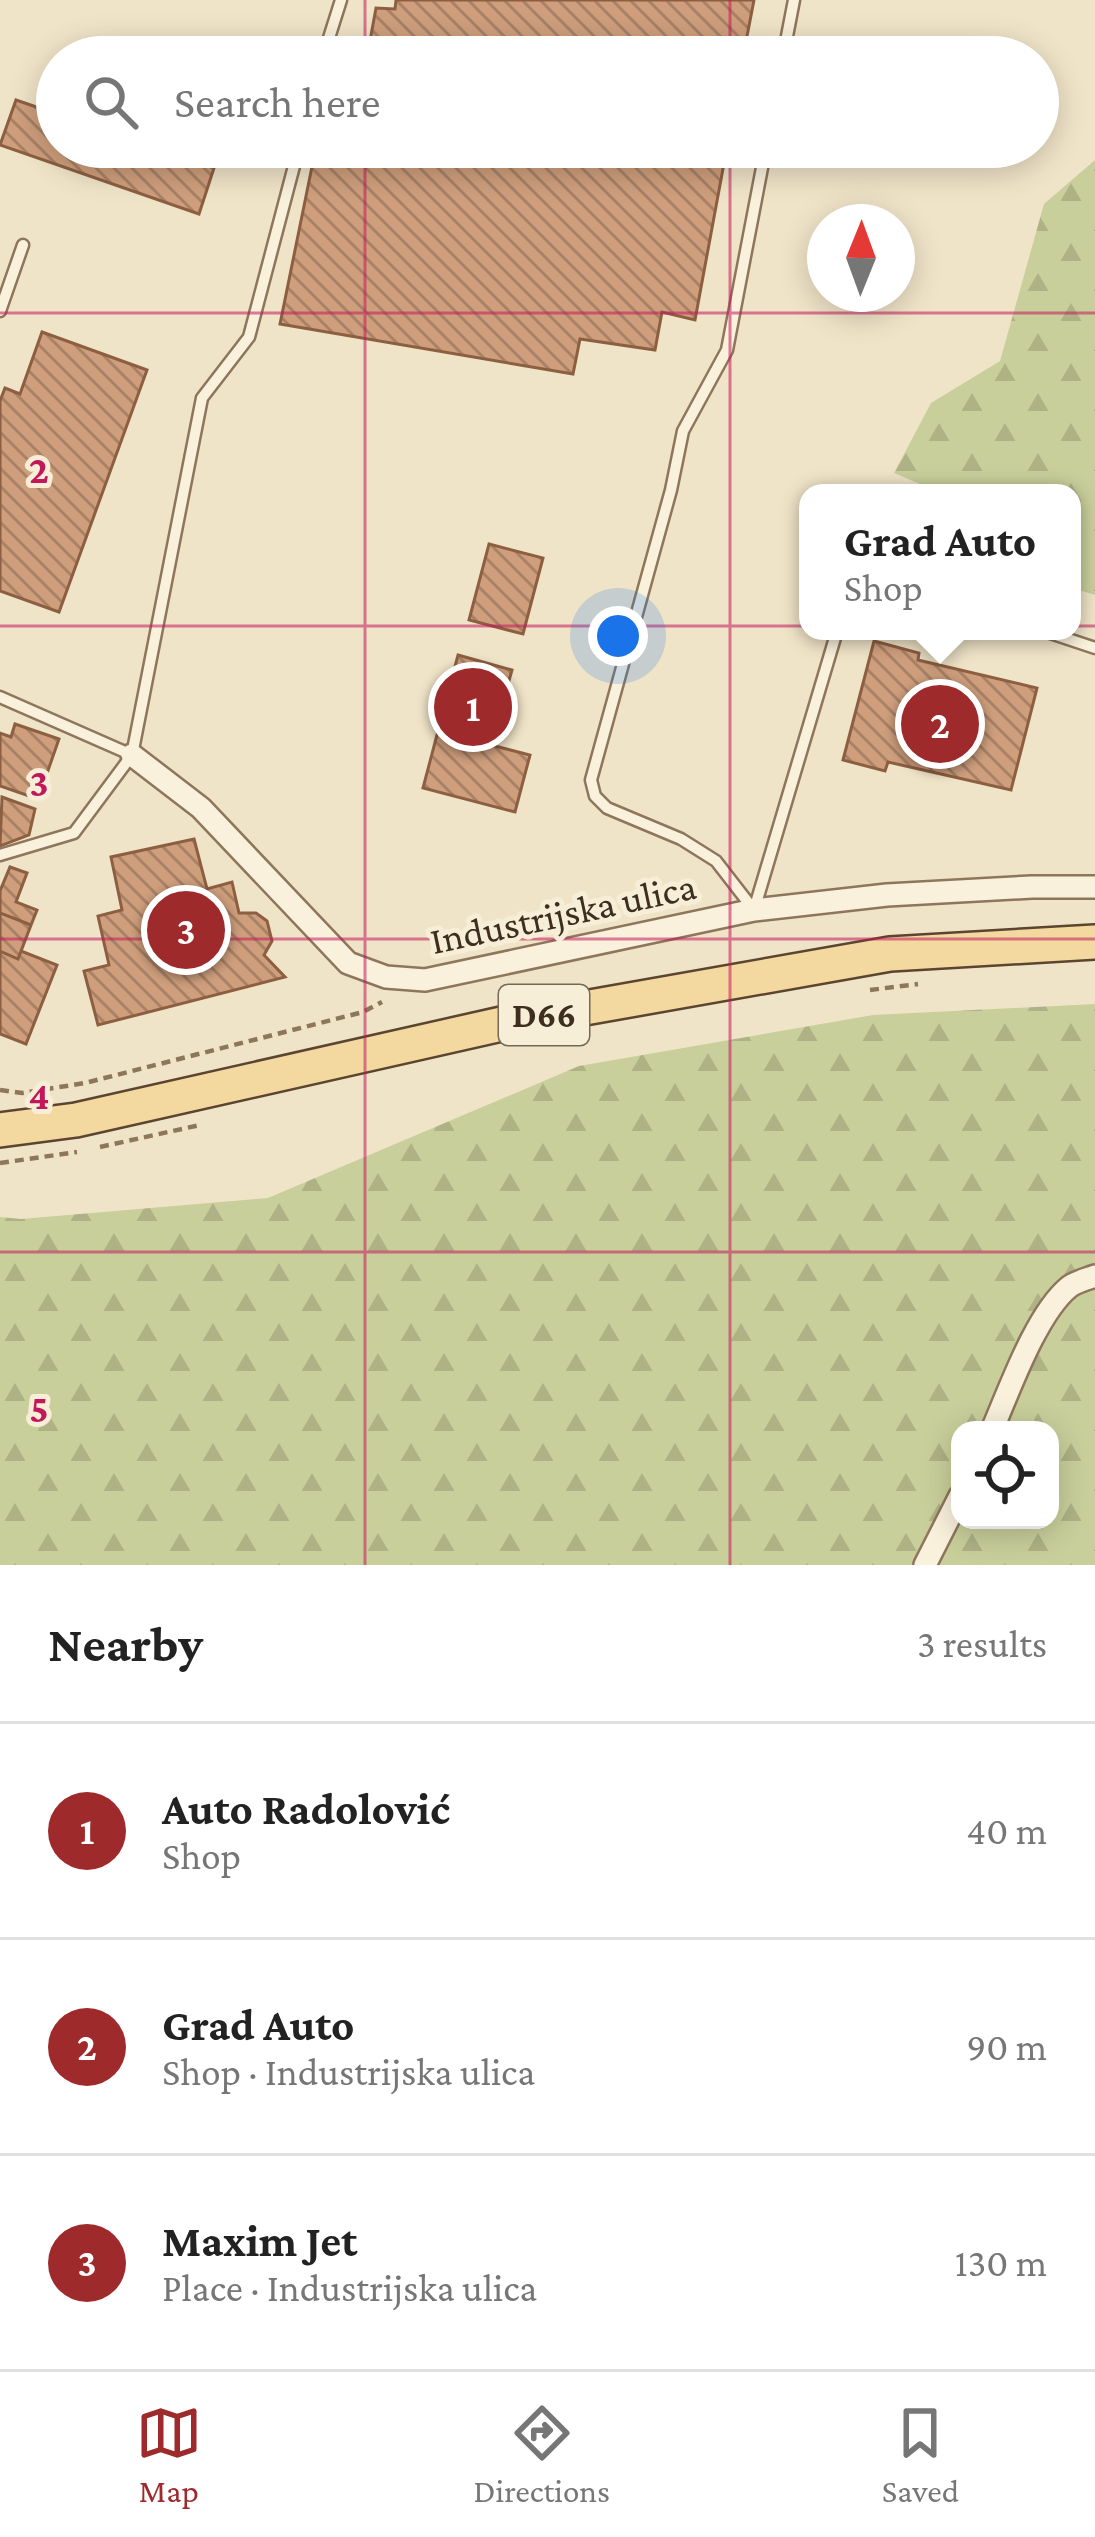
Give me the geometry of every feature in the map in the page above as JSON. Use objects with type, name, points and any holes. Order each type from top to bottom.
[{"type":"main road","name":"D66","points":[[0,1130],[76,1120],[528,1018],[890,954],[1095,942]]},
{"type":"street","name":"Industrijska ulica","points":[[132,755],[202,808],[348,963],[386,977],[424,980],[754,910],[887,895],[1095,887]]},
{"type":"street","points":[[996,1421],[1049,1311],[1070,1286],[1095,1276]]},
{"type":"street","points":[[925,1565],[951,1514]]},
{"type":"lane","points":[[330,36],[341,0]]},
{"type":"lane","points":[[787,36],[794,0]]},
{"type":"lane","points":[[0,856],[74,833],[132,755],[202,398],[249,338],[294,168]]},
{"type":"lane","points":[[754,910],[716,861],[681,839],[607,808],[595,796],[591,780],[683,431],[727,350],[762,168]]},
{"type":"lane","points":[[0,311],[23,244]]},
{"type":"lane","points":[[754,910],[834,640]]},
{"type":"lane","points":[[0,697],[132,755]]},
{"type":"path","points":[[852,992],[916,985]]},
{"type":"path","points":[[0,1090],[22,1093],[85,1083],[363,1012],[384,1001]]},
{"type":"path","points":[[0,1163],[46,1158],[206,1124]]},
{"type":"green space","points":[[1095,160],[1095,595],[1081,591],[1081,484],[920,484],[894,473],[931,403],[1000,361],[1044,204]]},
{"type":"green space","points":[[1095,1004],[1095,1565],[0,1565],[0,1217],[268,1198],[579,1066],[873,1015]]},
{"type":"building","points":[[396,0],[754,0],[747,36],[371,36],[376,8],[395,9]]},
{"type":"building","points":[[16,100],[36,107],[36,157],[0,145]]},
{"type":"building","points":[[66,168],[214,168],[199,214]]},
{"type":"building","points":[[312,168],[723,168],[695,320],[662,312],[655,350],[580,339],[573,374],[280,324]]},
{"type":"building","points":[[42,332],[147,370],[59,612],[0,591],[0,401],[5,388],[20,394]]},
{"type":"building","points":[[489,544],[543,558],[523,634],[469,620]]},
{"type":"building","points":[[874,641],[919,653],[918,660],[1037,688],[1011,790],[888,762],[885,771],[843,760]]},
{"type":"building","points":[[458,655],[512,670],[491,745],[530,755],[515,812],[423,788]]},
{"type":"building","points":[[15,724],[59,739],[38,799],[0,786],[0,733],[11,737]]},
{"type":"building","points":[[2,797],[35,809],[29,835],[0,846]]},
{"type":"building","points":[[194,839],[207,889],[232,882],[239,913],[256,913],[267,921],[272,941],[264,955],[285,977],[98,1025],[84,971],[109,965],[98,916],[122,910],[111,857]]},
{"type":"building","points":[[10,867],[27,873],[16,902],[37,910],[31,925],[0,913],[0,891]]},
{"type":"building","points":[[0,913],[31,925],[18,959],[0,951]]},
{"type":"building","points":[[0,951],[18,959],[21,951],[57,965],[26,1044],[0,1034]]},
{"type":"place","name":"Auto Radolović","points":[[473,707]]},
{"type":"place","name":"Grad Auto","points":[[940,724]]},
{"type":"place","name":"Maxim Jet","points":[[186,930]]}]
